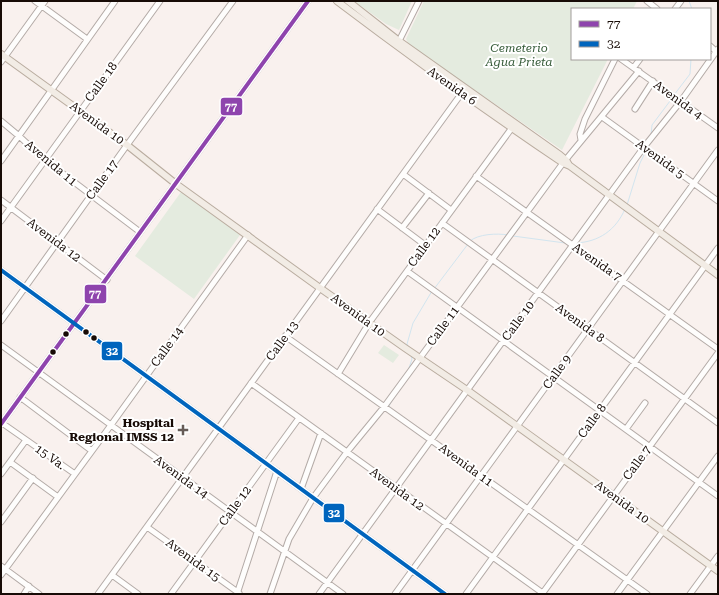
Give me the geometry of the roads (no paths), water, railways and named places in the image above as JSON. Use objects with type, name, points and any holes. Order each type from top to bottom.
[{"type":"main road","name":"Avenida 6","points":[[337,1],[564,161],[609,196],[718,274]]},
{"type":"main road","name":"Avenida 6","points":[[348,1],[398,43]]},
{"type":"main road","name":"Avenida 10","points":[[2,58],[80,111],[127,145],[176,184],[320,288],[417,357],[467,390],[718,571]]},
{"type":"street","points":[[35,1],[44,3],[87,39]]},
{"type":"street","points":[[1,161],[115,1]]},
{"type":"street","name":"Calle 18","points":[[1,221],[160,1]]},
{"type":"street","name":"Calle 17","points":[[1,321],[127,145],[233,1]]},
{"type":"street","points":[[1,424],[3,416],[20,397],[107,280],[140,232],[308,1]]},
{"type":"street","points":[[398,43],[418,1]]},
{"type":"street","points":[[648,1],[656,8]]},
{"type":"street","points":[[2,58],[44,3]]},
{"type":"street","name":"Calle 10","points":[[711,59],[717,51]]},
{"type":"street","points":[[581,140],[580,134],[585,120],[615,60]]},
{"type":"street","name":"Avenida 4","points":[[622,60],[718,128]]},
{"type":"street","points":[[634,68],[639,60]]},
{"type":"street","name":"Calle 10","points":[[319,594],[644,147],[710,60]]},
{"type":"street","name":"Calle 11","points":[[270,594],[289,538],[313,498],[347,452],[384,407],[417,357],[457,307],[564,161],[639,71]]},
{"type":"street","points":[[634,109],[653,81]]},
{"type":"street","name":"Calle 13","points":[[98,594],[464,90]]},
{"type":"street","name":"Avenida 5","points":[[602,117],[718,201]]},
{"type":"street","name":"Avenida 11","points":[[1,122],[45,160],[140,232]]},
{"type":"street","name":"Calle 12","points":[[338,374],[369,323],[514,126]]},
{"type":"street","name":"Calle 9","points":[[395,594],[718,150]]},
{"type":"street","points":[[403,174],[451,210]]},
{"type":"street","name":"Avenida 7","points":[[476,176],[718,349]]},
{"type":"street","points":[[402,228],[428,193]]},
{"type":"street","name":"Avenida 12","points":[[1,200],[107,280]]},
{"type":"street","points":[[377,209],[426,245]]},
{"type":"street","name":"Avenida 8","points":[[442,223],[718,423]]},
{"type":"street","name":"Calle 14","points":[[1,575],[3,568],[92,451],[248,235]]},
{"type":"street","name":"Calle 8","points":[[466,594],[718,248]]},
{"type":"street","points":[[1,270],[446,594]]},
{"type":"street","points":[[407,271],[718,496]]},
{"type":"street","name":"Avenida 11","points":[[285,336],[647,594]]},
{"type":"street","name":"Avenida 14","points":[[1,345],[343,594]]},
{"type":"street","name":"Calle 7","points":[[543,594],[577,545],[718,353]]},
{"type":"street","name":"Avenida 12","points":[[251,383],[543,594]]},
{"type":"street","points":[[20,397],[92,451]]},
{"type":"street","points":[[626,429],[645,403]]},
{"type":"street","name":"Calle 12","points":[[171,594],[299,418]]},
{"type":"street","name":"15 Va.","points":[[1,424],[75,474]]},
{"type":"street","points":[[301,489],[321,433]]},
{"type":"street","name":"15 Va.","points":[[1,474],[26,440]]},
{"type":"street","points":[[617,594],[718,456]]},
{"type":"street","points":[[10,462],[58,497]]},
{"type":"street","points":[[238,593],[277,471]]},
{"type":"street","points":[[1,522],[33,478]]},
{"type":"street","name":"Avenida 15","points":[[147,527],[238,593]]},
{"type":"street","points":[[690,594],[718,556]]},
{"type":"street","points":[[3,568],[39,594]]},
{"type":"street","points":[[112,575],[138,594]]},
{"type":"street","points":[[24,594],[29,586]]},
{"type":"waterway","points":[[689,1],[692,8]]},
{"type":"waterway","points":[[674,95],[690,74],[691,60]]},
{"type":"waterway","points":[[651,135],[652,125],[673,97]]},
{"type":"waterway","points":[[648,149],[650,142]]},
{"type":"waterway","points":[[627,205],[640,163],[646,151]]},
{"type":"waterway","points":[[576,243],[592,240],[606,234],[617,223],[625,209]]},
{"type":"waterway","points":[[470,241],[478,237],[488,235],[508,235]]},
{"type":"waterway","points":[[513,236],[565,243]]},
{"type":"waterway","points":[[434,289],[468,244]]},
{"type":"waterway","points":[[408,346],[407,344],[413,323],[432,291]]},
{"type":"waterway","points":[[409,368],[412,359],[411,356]]},
{"type":"waterway","points":[[389,406],[396,394]]},
{"type":"place","name":"Hospital Regional IMSS 12","points":[[183,430]]},
{"type":"park label","name":"Cemeterio Agua Prieta","points":[[519,55]]}]
